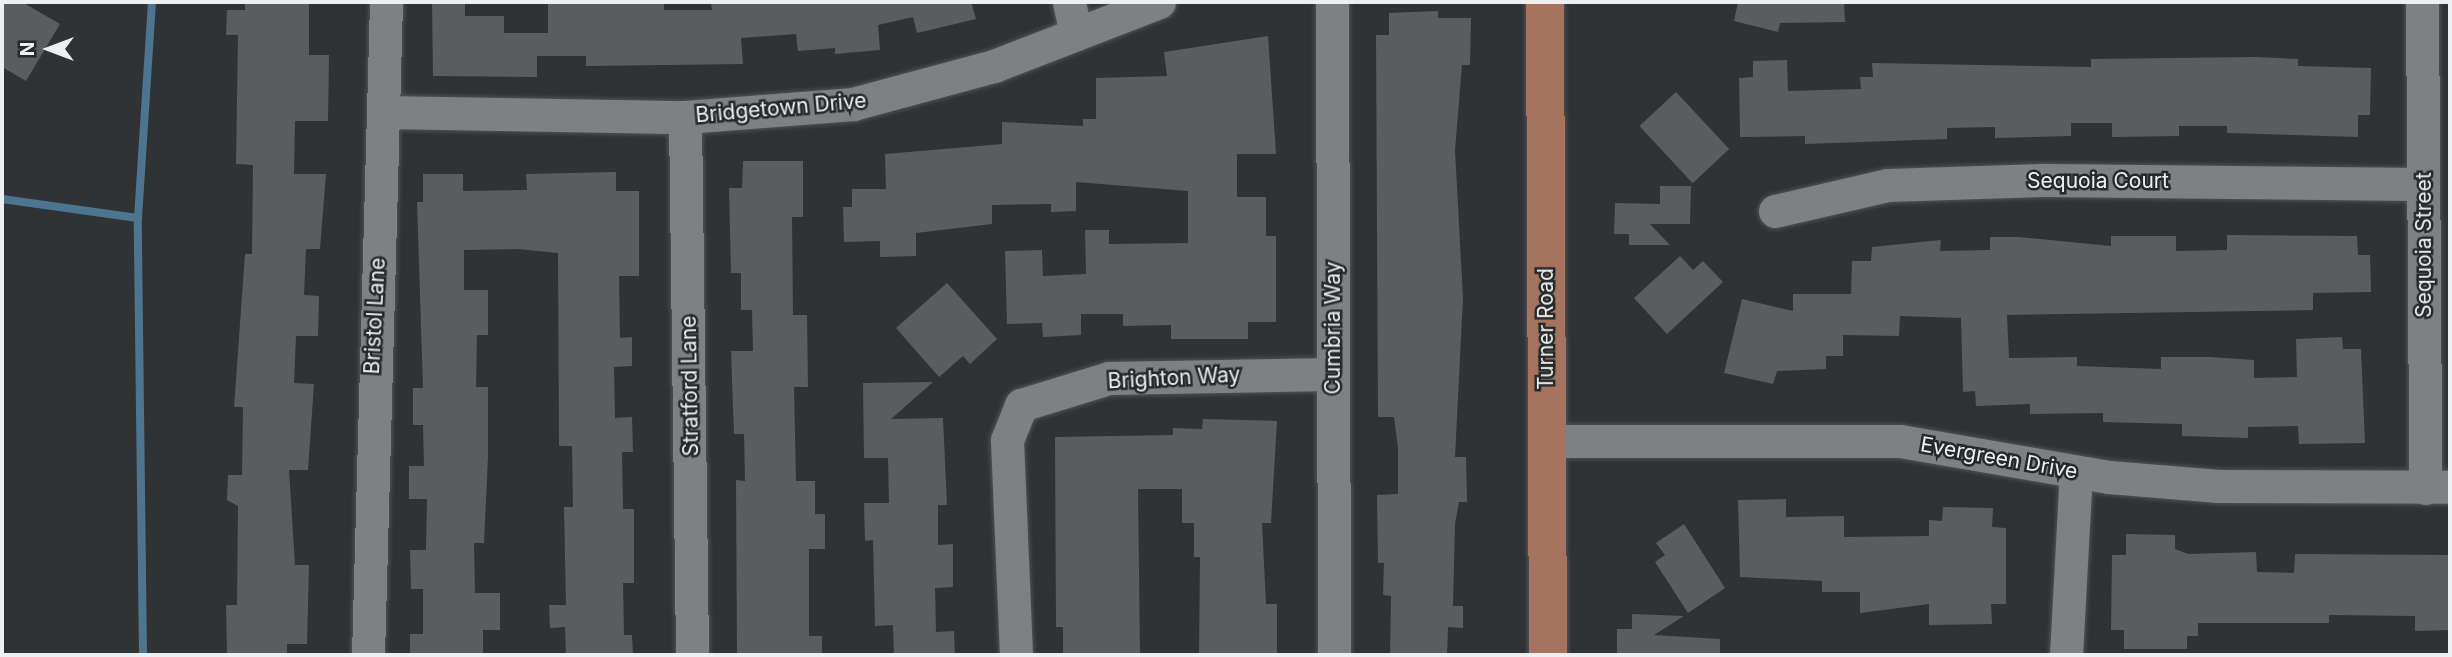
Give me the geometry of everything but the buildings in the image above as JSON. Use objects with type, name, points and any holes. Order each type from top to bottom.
[{"type":"main road","name":"Turner Road","points":[[1545,2],[1548,655]]},
{"type":"street","name":"Bristol Lane","points":[[368,643],[372,368],[386,112],[386,2]]},
{"type":"street","points":[[1069,2],[1076,34]]},
{"type":"street","name":"Bridgetown Drive","points":[[386,112],[685,117],[904,94],[1159,2]]},
{"type":"street","name":"Cumbria Way","points":[[1332,2],[1334,655]]},
{"type":"street","name":"Sequoia Street","points":[[2422,2],[2423,184],[2437,487]]},
{"type":"street","name":"Stratford Lane","points":[[685,117],[692,655]]},
{"type":"street","name":"Sequoia Court","points":[[1775,211],[1888,185],[2423,184]]},
{"type":"street","name":"Brighton Way","points":[[1016,655],[1007,440],[1021,405],[1109,378],[1333,374]]},
{"type":"street","name":"Evergreen Drive","points":[[1546,441],[1900,440],[2076,472],[2219,486],[2437,487]]},
{"type":"street","points":[[2066,655],[2076,472]]},
{"type":"waterway","points":[[143,655],[138,218],[152,2]]},
{"type":"waterway","points":[[2,199],[138,218]]}]
